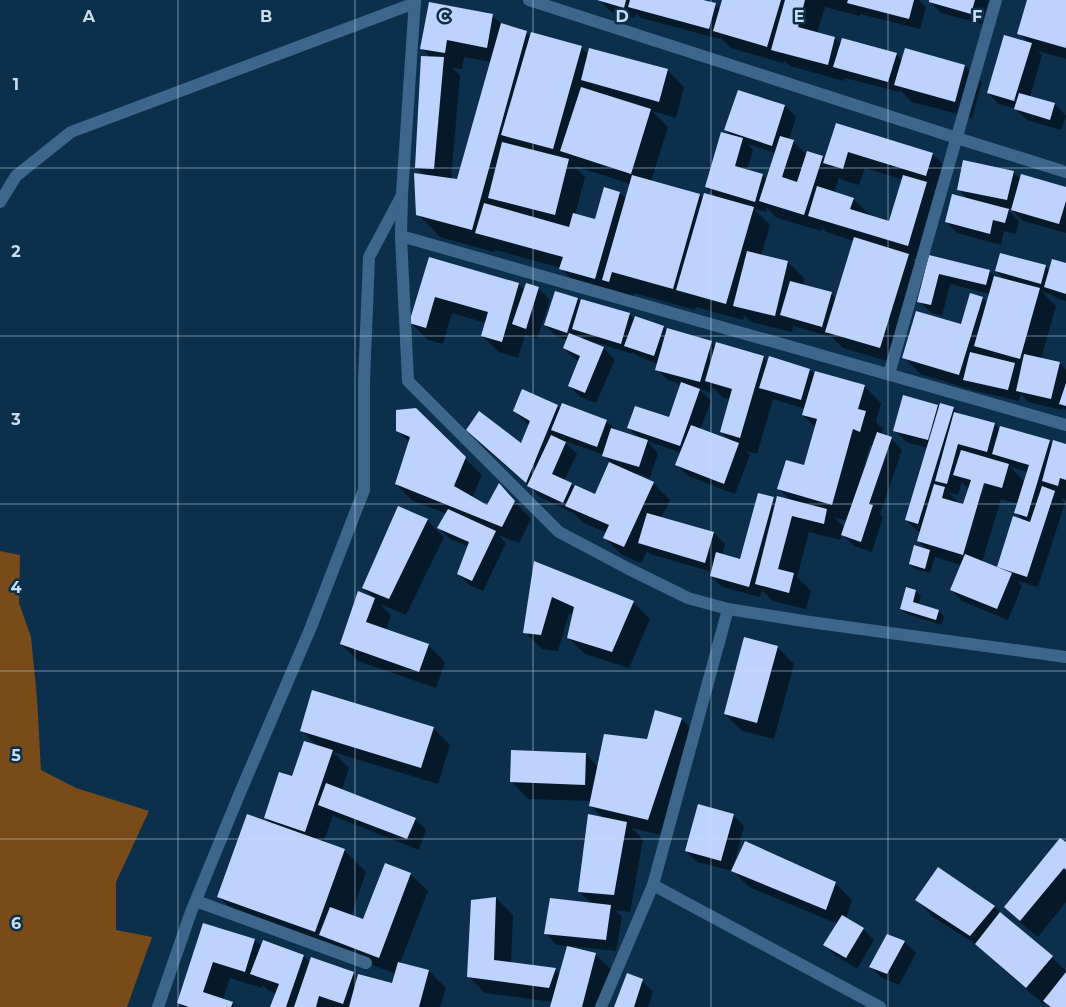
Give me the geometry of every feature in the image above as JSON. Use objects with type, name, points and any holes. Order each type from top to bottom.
[{"type":"street","points":[[529,0],[1066,172]]},
{"type":"street","points":[[889,374],[996,0]]},
{"type":"street","points":[[0,202],[16,176],[71,132],[415,1],[402,194],[408,381],[558,532],[688,598],[728,609],[819,624],[1066,657]]},
{"type":"street","points":[[158,1007],[196,901],[311,627],[364,490],[364,381],[369,257],[402,194]]},
{"type":"street","points":[[402,236],[1066,425]]},
{"type":"street","points":[[602,1007],[653,885],[728,609]]},
{"type":"street","points":[[653,885],[880,1007]]},
{"type":"street","points":[[196,901],[366,963]]},
{"type":"shaded area","points":[[0,551],[20,555],[19,603],[31,637],[41,770],[76,788],[149,811],[116,882],[116,930],[152,937],[127,1007],[0,1007]]},
{"type":"building","points":[[597,0],[626,0],[624,8]]},
{"type":"building","points":[[630,0],[703,0],[716,3],[709,29],[628,7]]},
{"type":"building","points":[[722,0],[781,0],[767,47],[713,31]]},
{"type":"building","points":[[785,0],[805,0],[798,27],[835,37],[828,65],[771,50]]},
{"type":"building","points":[[848,0],[914,0],[909,19],[847,3]]},
{"type":"building","points":[[929,0],[975,0],[971,14],[929,2]]},
{"type":"building","points":[[1027,0],[1066,0],[1066,48],[1017,34]]},
{"type":"building","points":[[429,2],[493,14],[487,48],[447,40],[445,53],[420,49]]},
{"type":"building","points":[[501,23],[527,31],[472,230],[416,215],[414,173],[457,179]]},
{"type":"building","points":[[531,32],[582,46],[553,149],[501,135]]},
{"type":"building","points":[[1004,35],[1032,43],[1014,101],[987,93]]},
{"type":"building","points":[[842,38],[897,53],[888,82],[833,67]]},
{"type":"building","points":[[589,48],[668,69],[659,102],[581,80]]},
{"type":"building","points":[[905,48],[965,65],[955,102],[894,85]]},
{"type":"building","points":[[421,56],[444,57],[434,169],[415,168]]},
{"type":"building","points":[[581,87],[651,109],[631,174],[560,151]]},
{"type":"building","points":[[738,90],[785,105],[772,146],[724,130]]},
{"type":"building","points":[[1019,93],[1055,103],[1050,120],[1014,109]]},
{"type":"building","points":[[836,123],[933,153],[926,176],[848,152],[843,169],[823,163]]},
{"type":"building","points":[[721,132],[743,138],[735,166],[763,174],[755,202],[705,187]]},
{"type":"building","points":[[780,136],[794,140],[782,177],[797,182],[807,151],[823,156],[804,215],[759,201]]},
{"type":"building","points":[[502,142],[569,159],[555,215],[488,198]]},
{"type":"building","points":[[963,160],[1014,171],[1007,200],[957,190]]},
{"type":"building","points":[[1021,174],[1066,187],[1066,201],[1059,224],[1011,210]]},
{"type":"building","points":[[632,175],[700,194],[673,289],[612,272],[609,282],[602,280]]},
{"type":"building","points":[[903,175],[927,182],[908,246],[808,216],[817,186],[854,198],[850,209],[889,221]]},
{"type":"building","points":[[604,187],[620,192],[595,279],[559,269],[563,257],[475,233],[484,203],[569,227],[573,213],[595,219]]},
{"type":"building","points":[[704,193],[754,207],[726,304],[676,290]]},
{"type":"building","points":[[952,194],[1009,209],[1005,223],[993,220],[990,234],[945,222]]},
{"type":"building","points":[[854,237],[909,254],[880,348],[825,332]]},
{"type":"building","points":[[747,251],[788,261],[775,316],[733,306]]},
{"type":"building","points":[[1000,253],[1046,265],[1041,284],[995,271]]},
{"type":"building","points":[[929,255],[990,270],[986,285],[939,274],[931,305],[917,302]]},
{"type":"building","points":[[429,257],[519,283],[502,342],[481,336],[488,312],[435,297],[426,328],[409,323]]},
{"type":"building","points":[[1052,259],[1066,263],[1066,294],[1044,287]]},
{"type":"building","points":[[994,276],[1040,288],[1020,359],[974,346]]},
{"type":"building","points":[[790,281],[832,292],[822,327],[780,315]]},
{"type":"building","points":[[526,283],[539,287],[526,329],[512,324]]},
{"type":"building","points":[[555,291],[578,298],[567,333],[544,325]]},
{"type":"building","points":[[970,293],[983,297],[959,375],[902,358],[916,311],[961,324]]},
{"type":"building","points":[[581,299],[630,313],[621,344],[572,329]]},
{"type":"building","points":[[635,316],[664,326],[654,356],[624,346]]},
{"type":"building","points":[[667,328],[712,341],[700,382],[655,370]]},
{"type":"building","points":[[569,333],[604,347],[585,393],[568,386],[580,356],[563,348]]},
{"type":"building","points":[[716,342],[764,356],[740,438],[720,432],[732,389],[705,381]]},
{"type":"building","points":[[970,352],[1015,363],[1008,390],[963,380]]},
{"type":"building","points":[[1024,354],[1060,362],[1051,399],[1016,391]]},
{"type":"building","points":[[769,356],[810,369],[801,400],[759,388]]},
{"type":"building","points":[[815,371],[865,385],[858,409],[866,411],[860,432],[853,429],[832,505],[777,489],[786,460],[804,465],[817,419],[802,415]]},
{"type":"building","points":[[681,382],[700,389],[680,446],[627,428],[635,406],[669,417]]},
{"type":"building","points":[[1066,383],[1066,406],[1059,404]]},
{"type":"building","points":[[522,389],[558,405],[526,483],[466,430],[479,411],[521,443],[530,421],[513,411]]},
{"type":"building","points":[[903,395],[938,405],[928,440],[893,431]]},
{"type":"building","points":[[562,403],[607,420],[597,447],[551,430]]},
{"type":"building","points":[[940,403],[954,407],[918,524],[905,520]]},
{"type":"building","points":[[416,408],[466,457],[454,486],[487,505],[499,483],[515,501],[502,527],[395,484],[410,437],[396,431],[396,410]]},
{"type":"building","points":[[954,412],[995,423],[987,452],[958,444],[947,484],[935,481]]},
{"type":"building","points":[[691,425],[739,443],[724,484],[675,465]]},
{"type":"building","points":[[1000,426],[1050,440],[1027,517],[1014,513],[1029,465],[992,454]]},
{"type":"building","points":[[611,428],[648,440],[639,467],[602,456]]},
{"type":"building","points":[[877,432],[892,437],[869,504],[873,505],[861,542],[841,535]]},
{"type":"building","points":[[551,435],[566,442],[552,474],[572,483],[563,503],[527,486]]},
{"type":"building","points":[[1053,440],[1066,444],[1066,480],[1060,478],[1058,486],[1042,481]]},
{"type":"building","points":[[961,450],[1009,464],[1002,488],[984,483],[963,555],[917,541],[934,484],[945,487],[942,498],[963,504],[971,480],[953,475]]},
{"type":"building","points":[[609,462],[654,482],[624,547],[603,538],[609,525],[565,506],[575,485],[595,494]]},
{"type":"building","points":[[1042,486],[1055,491],[1027,577],[997,567],[1013,516],[1030,522]]},
{"type":"building","points":[[758,493],[774,497],[749,587],[710,576],[716,552],[740,559]]},
{"type":"building","points":[[777,496],[827,509],[824,524],[792,516],[778,569],[794,573],[789,593],[755,584]]},
{"type":"building","points":[[398,506],[428,519],[389,599],[362,588]]},
{"type":"building","points":[[448,509],[496,531],[472,581],[457,574],[469,542],[437,528]]},
{"type":"building","points":[[647,513],[714,532],[705,563],[638,543]]},
{"type":"building","points":[[914,545],[930,550],[925,569],[909,564]]},
{"type":"building","points":[[965,554],[1012,573],[997,609],[950,590]]},
{"type":"building","points":[[534,561],[634,601],[612,652],[567,638],[574,607],[552,597],[541,635],[523,633]]},
{"type":"building","points":[[906,587],[916,590],[913,602],[939,610],[936,620],[900,609]]},
{"type":"building","points":[[358,591],[375,598],[366,622],[429,644],[419,672],[340,644]]},
{"type":"building","points":[[744,637],[778,646],[757,723],[724,714]]},
{"type":"building","points":[[312,690],[434,727],[421,768],[300,731]]},
{"type":"building","points":[[655,710],[682,718],[648,820],[589,806],[604,734],[647,739]]},
{"type":"building","points":[[304,741],[333,750],[305,832],[264,818],[279,772],[292,776]]},
{"type":"building","points":[[511,750],[586,753],[585,785],[510,782]]},
{"type":"building","points":[[326,783],[416,818],[407,839],[318,805]]},
{"type":"building","points":[[698,804],[734,814],[721,861],[685,851]]},
{"type":"building","points":[[247,814],[345,849],[315,932],[217,897]]},
{"type":"building","points":[[588,814],[627,822],[614,895],[578,892]]},
{"type":"building","points":[[1060,838],[1066,842],[1066,870],[1064,868],[1020,921],[1004,907]]},
{"type":"building","points":[[745,841],[836,882],[826,910],[731,871]]},
{"type":"building","points":[[385,863],[411,873],[379,958],[319,935],[330,907],[363,919]]},
{"type":"building","points":[[938,867],[995,906],[970,936],[915,900]]},
{"type":"building","points":[[496,897],[494,960],[556,968],[549,988],[467,977],[471,900]]},
{"type":"building","points":[[550,898],[611,905],[606,940],[544,934]]},
{"type":"building","points":[[1000,912],[1053,956],[1026,988],[975,944]]},
{"type":"building","points":[[842,915],[864,928],[846,958],[823,945]]},
{"type":"building","points":[[203,923],[255,939],[245,972],[213,962],[203,992],[233,1002],[231,1007],[189,1007],[177,1003]]},
{"type":"building","points":[[887,934],[905,941],[887,974],[869,967]]},
{"type":"building","points":[[263,940],[304,955],[286,1007],[270,1007],[279,984],[250,974]]},
{"type":"building","points":[[567,946],[596,953],[582,1007],[550,1007]]},
{"type":"building","points":[[311,957],[354,972],[343,1004],[319,996],[316,1007],[294,1007]]},
{"type":"building","points":[[398,962],[429,970],[419,1007],[349,1007],[358,974],[392,983]]},
{"type":"building","points":[[1066,972],[1066,1007],[1051,1007],[1043,1001]]},
{"type":"building","points":[[627,973],[643,979],[634,1007],[614,1007]]}]
